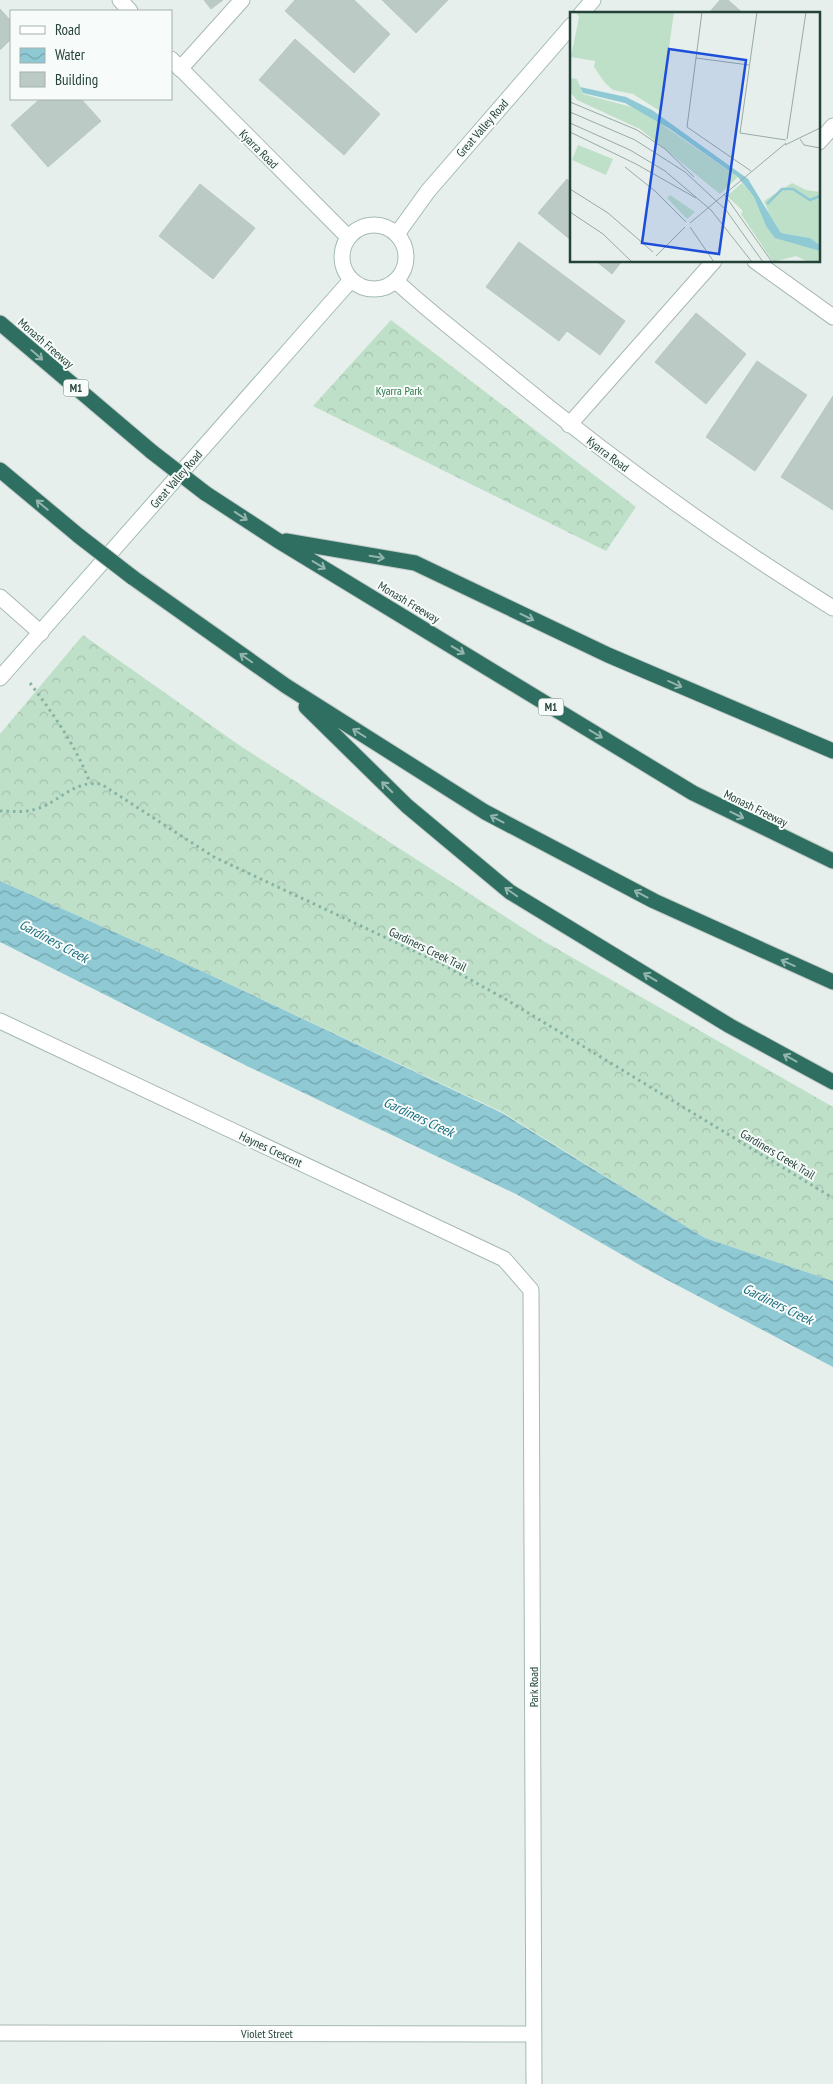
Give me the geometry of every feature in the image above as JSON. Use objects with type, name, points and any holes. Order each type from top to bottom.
[{"type":"highway","name":"Monash Freeway","points":[[0,323],[152,452],[205,493],[277,540],[693,793],[833,861]]},
{"type":"highway","points":[[0,470],[132,578],[286,686],[485,812],[654,901],[833,982]]},
{"type":"highway","points":[[277,540],[415,563],[608,655],[833,752]]},
{"type":"highway","points":[[286,686],[407,806],[510,892],[730,1026],[833,1082]]},
{"type":"street","points":[[120,0],[129,10]]},
{"type":"street","points":[[176,64],[242,0]]},
{"type":"street","points":[[584,12],[593,0]]},
{"type":"street","name":"Great Valley Road","points":[[397,234],[428,191],[570,27]]},
{"type":"street","name":"Kyarra Road","points":[[176,64],[348,237]]},
{"type":"street","points":[[820,141],[833,126]]},
{"type":"street","points":[[372,224],[386,226],[397,234],[404,245],[407,258],[404,270],[396,281],[385,287],[373,289],[361,287],[351,280],[344,270],[341,259],[342,248],[348,237],[358,228],[372,224]]},
{"type":"street","points":[[569,425],[713,262]]},
{"type":"street","points":[[756,262],[833,317]]},
{"type":"street","name":"Great Valley Road","points":[[0,678],[351,280]]},
{"type":"street","name":"Kyarra Road","points":[[396,281],[569,425],[769,569],[833,608]]},
{"type":"street","points":[[0,597],[41,633]]},
{"type":"street","name":"Haynes Crescent","points":[[0,1021],[504,1259],[532,1290]]},
{"type":"street","name":"Park Road","points":[[532,1290],[534,2084]]},
{"type":"street","name":"Violet Street","points":[[0,2033],[533,2034]]},
{"type":"path","points":[[0,811],[35,810],[52,802],[71,788],[90,783],[78,754],[36,690]]},
{"type":"path","name":"Gardiners Creek Trail","points":[[90,783],[100,784],[214,857],[442,964],[507,1000],[833,1198]]},
{"type":"green space","name":"Kyarra Park","points":[[391,320],[636,507],[606,551],[313,406]]},
{"type":"green space","points":[[83,635],[239,745],[540,939],[833,1107],[833,1281],[705,1238],[502,1112],[206,973],[0,881],[0,734]]},
{"type":"water","name":"Gardiners Creek","points":[[0,881],[206,973],[502,1113],[705,1238],[833,1281],[833,1367],[652,1272],[516,1194],[247,1066],[0,942]]},
{"type":"building","points":[[204,0],[223,0],[211,9]]},
{"type":"building","points":[[295,0],[354,0],[390,34],[354,73],[285,11]]},
{"type":"building","points":[[382,0],[448,0],[416,33]]},
{"type":"building","points":[[720,0],[728,0],[742,12],[710,12]]},
{"type":"building","points":[[0,9],[10,20],[10,40],[0,50]]},
{"type":"building","points":[[295,39],[380,114],[344,155],[259,80]]},
{"type":"building","points":[[39,100],[82,100],[101,121],[48,167],[11,125]]},
{"type":"building","points":[[567,179],[570,181],[570,239],[538,213]]},
{"type":"building","points":[[200,184],[255,228],[213,279],[159,236]]},
{"type":"building","points":[[519,242],[625,321],[600,355],[567,331],[559,341],[486,287]]},
{"type":"building","points":[[597,262],[621,262],[612,274]]},
{"type":"building","points":[[696,313],[746,354],[706,404],[655,362]]},
{"type":"building","points":[[757,361],[807,395],[755,471],[706,437]]},
{"type":"building","points":[[833,396],[833,510],[781,477]]}]
